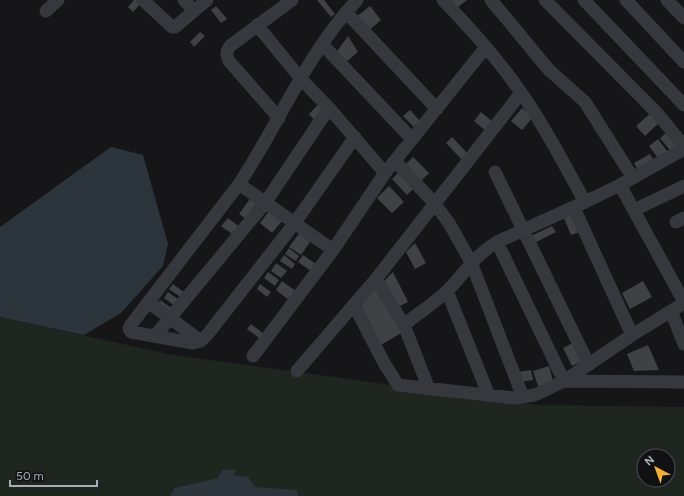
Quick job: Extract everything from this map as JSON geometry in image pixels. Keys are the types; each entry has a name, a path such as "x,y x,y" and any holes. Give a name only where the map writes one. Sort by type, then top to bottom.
{"street":[{"path":"46,11 58,0"},
{"path":"143,0 172,28 207,0"},
{"path":"184,0 194,11"},
{"path":"279,118 226,56 230,46 292,0"},
{"path":"355,138 294,224 207,335 201,340 193,343 131,332 129,329 130,326 239,184 301,79 346,12 357,0"},
{"path":"443,0 486,48 522,93 549,137 580,205 632,334"},
{"path":"491,0 548,70 585,102 633,178"},
{"path":"404,325 447,291 462,276 471,262 484,250 497,242 580,205 620,185 684,148 657,113 546,0"},
{"path":"584,0 684,105"},
{"path":"626,0 684,62"},
{"path":"667,0 684,18"},
{"path":"346,12 437,109"},
{"path":"258,25 301,79 329,108 385,173"},
{"path":"323,45 412,140"},
{"path":"253,356 333,250 385,173 486,48"},
{"path":"297,371 376,279 522,93"},
{"path":"155,336 265,203 329,108"},
{"path":"395,161 435,204 449,223 471,262 523,397"},
{"path":"495,172 589,365"},
{"path":"239,184 333,250"},
{"path":"354,305 395,383 402,386 489,396 535,396 564,381 632,334 684,302 620,185"},
{"path":"634,210 684,186"},
{"path":"497,242 564,381"},
{"path":"376,279 404,325 429,389"},
{"path":"447,291 489,396"},
{"path":"148,302 201,340"},
{"path":"671,311 684,344"},
{"path":"564,381 684,382"}],"shaded area":[{"path":"111,147 143,155 168,244 163,266 121,313 84,335 0,317 0,227"},
{"path":"0,317 168,354 536,405 684,407 684,496 0,496"},
{"path":"222,470 236,470 234,475 248,477 255,487 297,490 298,496 170,496 175,488 218,478"}],"building":[{"path":"134,0 140,0 142,2 133,12 128,7"},
{"path":"317,0 324,0 335,14 331,17"},
{"path":"453,0 467,0 454,10 449,3"},
{"path":"216,6 227,19 221,23 211,10"},
{"path":"370,6 381,20 368,31 356,17"},
{"path":"200,32 205,36 194,47 190,42"},
{"path":"348,36 358,52 347,61 335,54"},
{"path":"319,104 325,111 315,121 309,114"},
{"path":"522,108 533,117 522,130 511,121"},
{"path":"410,110 420,121 414,127 403,116"},
{"path":"653,111 662,120 645,136 636,126"},
{"path":"481,112 494,123 487,132 474,121"},
{"path":"669,131 682,147 673,154 660,138"},
{"path":"452,137 468,154 462,160 446,143"},
{"path":"658,139 670,155 661,162 649,146"},
{"path":"650,154 655,163 639,172 634,163"},
{"path":"413,157 429,173 421,181 405,165"},
{"path":"400,171 416,186 407,195 392,179"},
{"path":"389,186 404,202 392,213 377,198"},
{"path":"252,196 261,202 248,220 239,214"},
{"path":"270,210 283,220 272,233 260,223"},
{"path":"573,212 580,232 571,235 563,216"},
{"path":"228,218 241,228 235,236 221,226"},
{"path":"552,226 556,232 534,243 531,236"},
{"path":"301,231 312,239 301,255 289,247"},
{"path":"415,243 426,263 415,269 406,252"},
{"path":"289,248 299,256 296,261 285,254"},
{"path":"284,255 295,264 292,269 280,261"},
{"path":"303,255 319,266 314,273 298,262"},
{"path":"276,263 287,271 281,278 271,271"},
{"path":"268,272 279,280 275,286 264,278"},
{"path":"393,272 408,302 398,307 384,281"},
{"path":"282,281 297,292 290,301 276,290"},
{"path":"643,281 652,297 630,309 622,293"},
{"path":"173,284 185,293 182,298 169,289"},
{"path":"260,284 271,292 267,297 257,289"},
{"path":"378,285 403,332 379,346 359,308"},
{"path":"168,292 179,300 175,306 164,298"},
{"path":"160,300 174,310 170,315 156,305"},
{"path":"251,324 265,335 262,340 247,329"},
{"path":"573,343 582,361 572,366 563,348"},
{"path":"648,345 659,370 634,371 627,354"},
{"path":"549,366 554,384 539,389 533,371"},
{"path":"531,370 533,380 518,382 517,372"}]}
